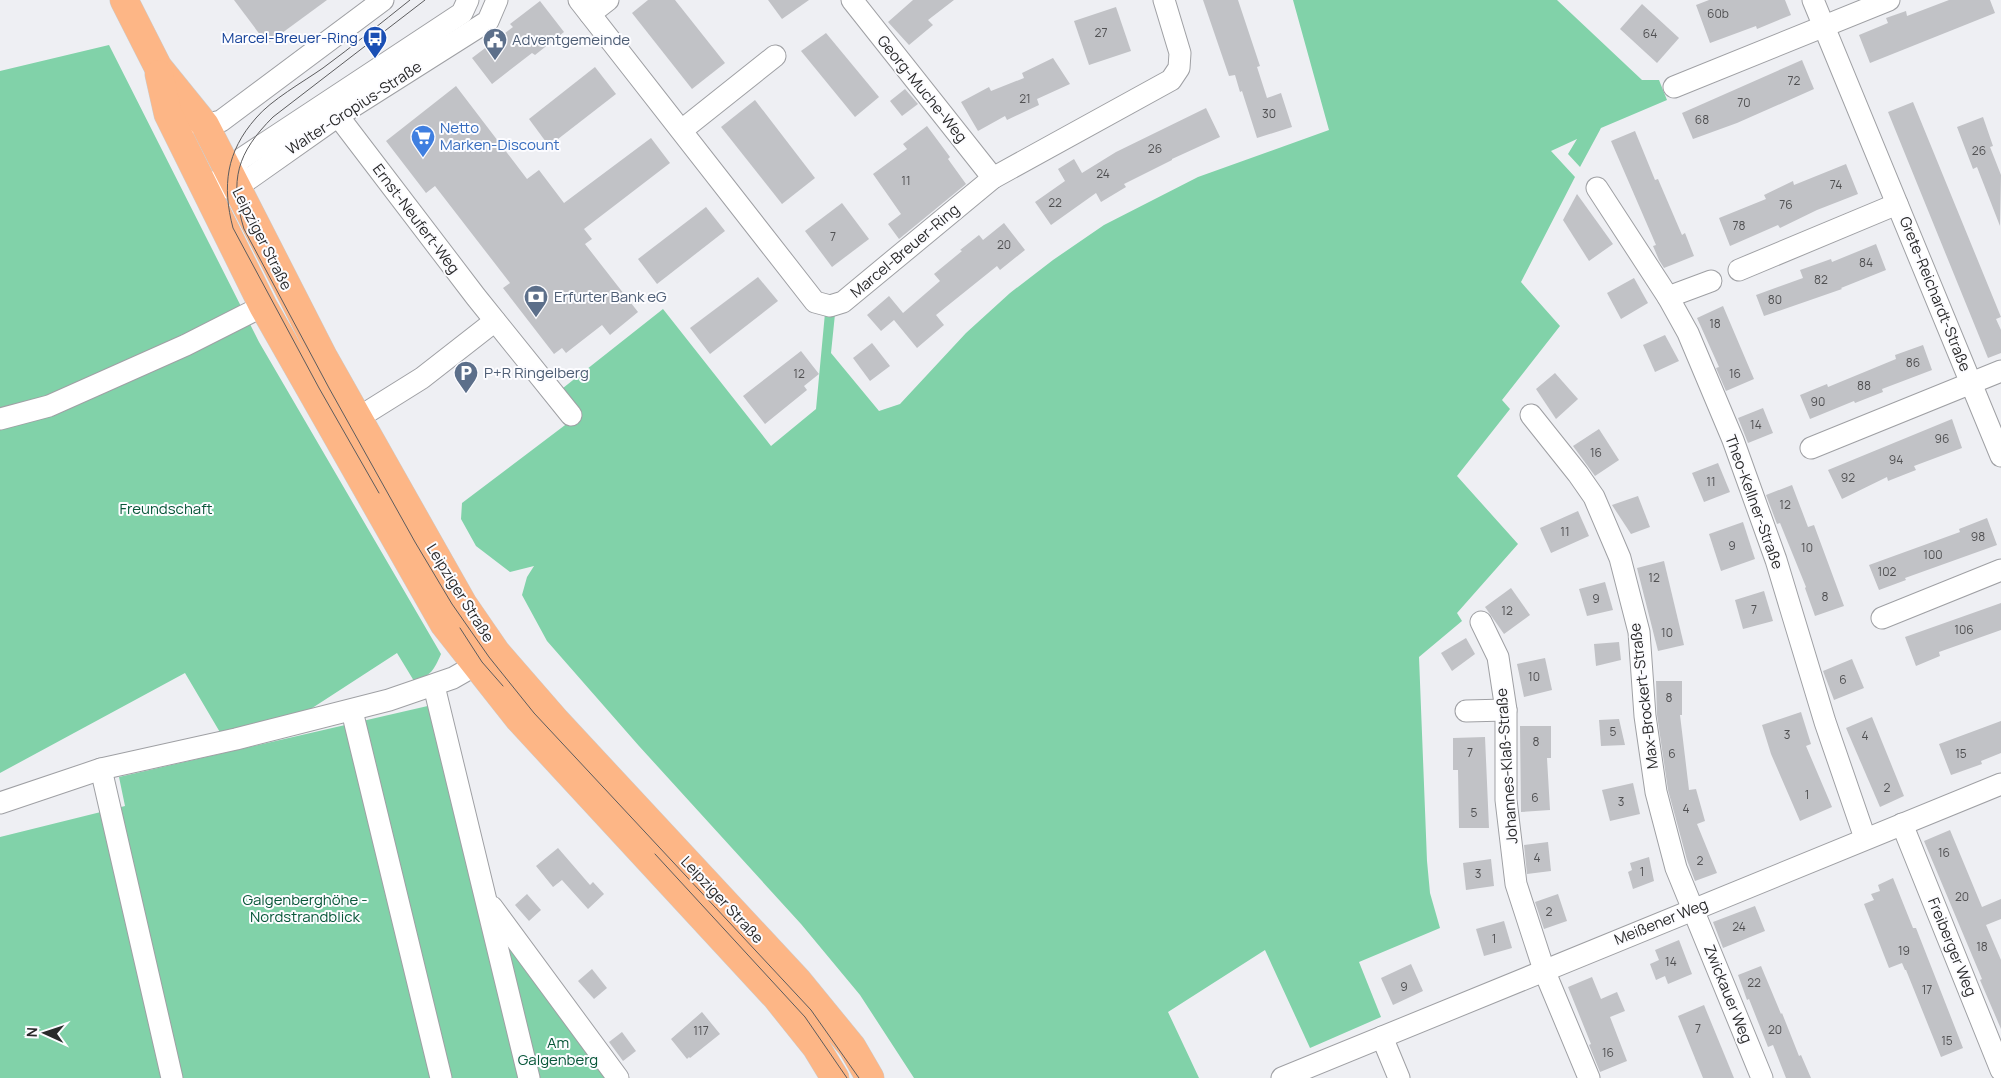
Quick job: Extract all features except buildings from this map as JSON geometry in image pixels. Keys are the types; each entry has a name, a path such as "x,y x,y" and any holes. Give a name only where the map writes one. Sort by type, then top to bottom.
{"main road":[{"name":"Leipziger Straße","path":"124,0 158,67 204,125 214,182 264,306 440,616 556,721 798,981 852,1047 870,1078"},
{"name":"Leipziger Straße","path":"158,67 168,114 214,182 324,358 463,604 486,658 519,719 776,998 816,1047 835,1078"}],"street":[{"path":"364,0 214,110 204,125 214,182 242,159 462,13 468,0"},
{"path":"168,114 204,125 221,121 383,0"},
{"name":"Walter-Gropius-Straße","path":"214,182 338,116 488,21 497,0"},
{"path":"585,7 608,0"},
{"name":"Georg-Muche-Weg","path":"852,0 993,178"},
{"name":"Marcel-Breuer-Ring","path":"585,7 815,302 830,306 843,302 993,178 1171,80 1179,68 1180,53 1164,0"},
{"name":"Grete-Reichardt-Straße","path":"1813,0 2001,456"},
{"path":"1674,87 1889,0"},
{"path":"682,130 775,56"},
{"name":"Ernst-Neufert-Weg","path":"338,116 495,321 571,415"},
{"name":"Theo-Kellner-Straße","path":"1597,188 1668,298 1688,333 1746,474 1776,560 1835,755 1865,838"},
{"name":"Grete-Reichardt-Straße","path":"1739,270 1898,204"},
{"path":"1668,298 1711,280"},
{"path":"0,419 49,406 186,345 264,306"},
{"path":"358,418 422,378 495,321"},
{"path":"1972,384 2001,371"},
{"name":"Grete-Reichardt-Straße","path":"1811,448 1972,384"},
{"name":"Max-Brockert-Straße","path":"1531,415 1594,497 1620,558 1639,632 1645,716 1656,792 1676,868 1694,909"},
{"path":"1882,618 2001,570"},
{"name":"Johannes-Klaß-Straße","path":"1481,622 1498,657 1506,710 1506,800 1516,884 1544,970 1589,1078"},
{"path":"0,803 101,769 220,743 352,710 434,686 486,658"},
{"path":"434,686 529,1078"},
{"path":"352,710 440,1078"},
{"path":"1466,711 1506,710"},
{"path":"101,769 172,1078"},
{"name":"Meißener Weg","path":"1282,1078 2001,784"},
{"name":"Freiberger Weg","path":"1902,824 2001,1070"},
{"path":"487,900 618,1078"},
{"name":"Zwickauer Weg","path":"1694,909 1762,1078"},
{"path":"1382,1037 1398,1078"},
{"name":"Meißener Weg","path":"1265,1078 1270,1071 1303,1057 1322,1061"}],"green space":[{"path":"1293,0 1557,0 1642,80 1659,80 1667,100 1601,128 1580,167 1568,154 1577,139 1551,151 1575,177 1521,282 1560,326 1502,400 1510,409 1457,476 1518,544 1457,613 1462,621 1419,657 1427,861 1430,893 1440,928 1359,962 1381,1017 1310,1048 1265,950 1168,1012 1199,1078 914,1078 860,995 801,924 639,746 547,641 522,595 527,577 534,566 510,572 476,546 461,519 462,503 581,413 563,388 663,309 771,446 816,409 825,313 835,314 831,353 879,411 900,404 966,333 1010,293 1053,260 1104,225 1198,177 1329,130"},
{"name":"Freundschaft","path":"109,45 259,342 441,654 431,672 420,679 414,681 397,653 303,714 221,734 185,673 0,773 0,71"},
{"name":"Galgenberghöhe - Nordstrandblick","path":"432,705 521,1078 0,1078 0,837 125,806 119,777"},
{"name":"Am Galgenberg","path":"502,926 609,1078 538,1078"}],"tram line":[{"path":"379,493 319,388 233,228 228,198 228,184 229,170 238,144 262,111 334,60 410,0"},
{"path":"425,0 273,117 261,130 244,155 239,168 237,196 244,229 329,388 415,542 452,604 489,657 534,713 811,1010 859,1078"},
{"path":"460,628 482,662 503,686"},
{"path":"655,854 805,1017 847,1078"}],"place":[{"name":"Marcel-Breuer-Ring","path":"375,59"},
{"name":"Adventgemeinde","path":"495,61"},
{"name":"Netto Marken-Discount","path":"423,158"},
{"name":"Erfurter Bank eG","path":"536,318"},
{"name":"P+R Ringelberg","path":"466,394"}]}
